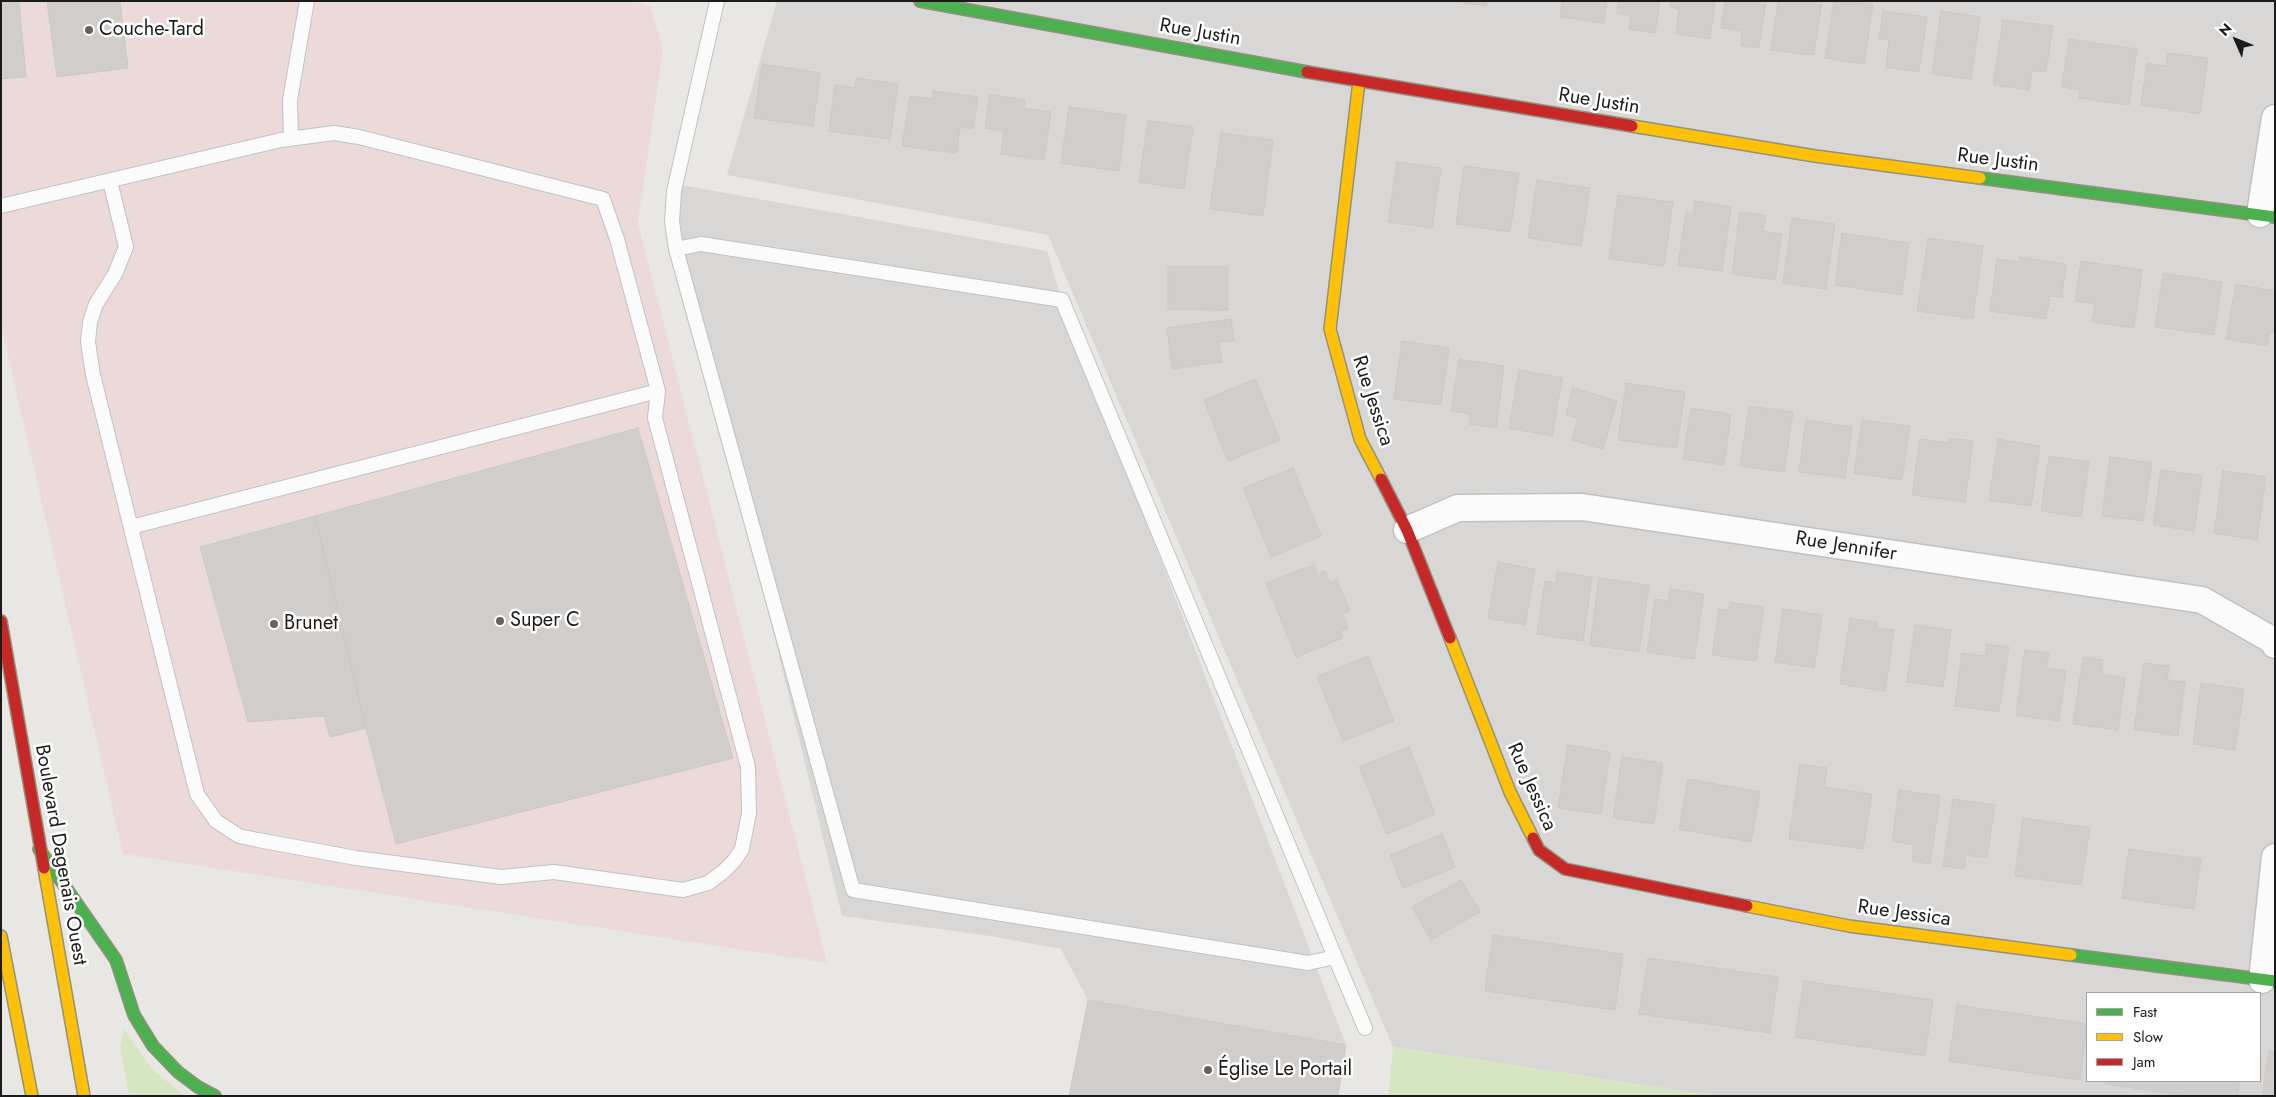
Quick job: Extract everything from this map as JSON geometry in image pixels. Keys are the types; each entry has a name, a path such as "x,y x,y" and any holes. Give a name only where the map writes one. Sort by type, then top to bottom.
{"street":[{"name":"Rue Justin","path":"920,1 1359,81 1815,156 2267,215"},
{"name":"Rue Jessica","path":"1359,81 1330,329 1360,438 1407,530 1510,792 1539,850 1565,868 1849,926 2268,981"},
{"path":"2267,215 2275,118"},
{"name":"Rue Jennifer","path":"1407,530 1458,508 1582,507 2202,600 2272,640 2275,645"},
{"name":"Boulevard Dagenais Ouest","path":"1,621 39,849 84,1096"},
{"path":"39,849 116,960 134,1016 153,1046 178,1072 198,1087 215,1096"},
{"path":"2268,981 2275,857"},
{"path":"1,936 32,1096"}],"lane":[{"path":"291,138 290,100 307,1"},
{"path":"717,1 674,190 672,222 676,249 853,890 1308,963 1335,957"},
{"path":"1,206 291,138 334,133 603,199 618,239 658,391 655,418 748,767 750,785 749,812 742,849 723,872 708,883 696,888 683,890 667,890 554,872 501,877 356,858 239,836 216,820 197,794 93,376 88,342 90,322 96,304 115,274 126,247 110,181"},
{"path":"676,249 701,244 1062,300 1365,1028"},
{"path":"131,527 658,391"}],"shaded area":[{"path":"1,1 632,1 650,6 663,49 638,223 827,963 123,854 1,325"},
{"path":"777,1 2275,1 2275,1096 1715,1096 1393,1047 1048,235 727,175"},
{"path":"681,185 1047,251 1062,301 1346,1045 1088,1000 1061,949 990,936 842,916 676,230"}],"green space":[{"path":"124,1029 153,1070 185,1096 129,1096 120,1047"},
{"path":"1393,1047 1715,1096 1388,1096"}],"building":[{"path":"1,1 19,1 26,77 1,79"},
{"path":"47,1 120,1 128,68 57,77"},
{"path":"1453,1 1487,1 1486,6"},
{"path":"1562,1 1607,1 1604,23 1560,17"},
{"path":"1618,1 1660,1 1655,33 1629,29 1631,16 1617,13"},
{"path":"1671,1 1715,1 1710,39 1676,34 1679,9 1670,7"},
{"path":"1725,1 1766,1 1759,48 1741,46 1742,31 1721,28"},
{"path":"1778,1 1822,1 1814,55 1771,50"},
{"path":"1834,1 1873,4 1864,64 1825,58"},
{"path":"1883,11 1927,17 1919,72 1886,67 1889,40 1879,39"},
{"path":"1941,11 1980,17 1971,79 1932,74"},
{"path":"2003,20 2053,26 2046,72 2032,71 2029,90 1993,85"},
{"path":"2069,39 2137,49 2129,105 2079,98 2080,90 2062,87"},
{"path":"2168,53 2208,58 2200,114 2141,105 2147,63 2166,66"},
{"path":"762,64 820,73 813,126 754,118"},
{"path":"856,78 898,84 890,139 829,131 835,85 855,88"},
{"path":"933,91 978,97 973,129 960,127 957,153 902,146 910,96 932,99"},
{"path":"990,94 1025,100 1024,108 1051,112 1044,160 1001,154 1004,131 985,128"},
{"path":"1069,107 1126,115 1119,171 1061,163"},
{"path":"1148,121 1193,127 1184,189 1139,182"},
{"path":"1221,133 1273,140 1263,216 1210,209"},
{"path":"1397,162 1441,168 1432,228 1388,222"},
{"path":"1464,166 1519,173 1510,232 1456,224"},
{"path":"1537,180 1590,188 1581,246 1528,238"},
{"path":"1618,195 1673,202 1664,266 1609,259"},
{"path":"1695,201 1731,207 1722,271 1678,265 1686,213 1693,214"},
{"path":"1740,212 1766,215 1763,231 1782,234 1775,280 1732,274"},
{"path":"1792,218 1835,224 1826,289 1783,283"},
{"path":"1842,233 1909,243 1902,295 1835,285"},
{"path":"1928,238 1983,246 1973,319 1917,311"},
{"path":"2020,257 2066,264 2062,297 2050,296 2046,319 1990,311 1997,259 2019,262"},
{"path":"2081,261 2142,270 2134,328 2092,322 2095,304 2075,301"},
{"path":"1168,267 1228,267 1228,310 1168,309"},
{"path":"2163,273 2222,282 2214,335 2155,327"},
{"path":"2236,284 2275,291 2275,333 2270,332 2267,346 2226,339"},
{"path":"1231,319 1234,341 1219,342 1222,362 1172,369 1167,328"},
{"path":"1402,341 1449,348 1441,405 1394,399"},
{"path":"1459,359 1504,366 1496,428 1469,424 1471,414 1451,411"},
{"path":"1519,370 1562,378 1552,436 1509,428"},
{"path":"1255,379 1280,440 1228,461 1204,400"},
{"path":"1626,383 1685,392 1677,448 1618,440"},
{"path":"1573,388 1617,401 1603,449 1572,440 1578,418 1566,415"},
{"path":"1749,406 1793,412 1784,472 1740,466"},
{"path":"1691,408 1731,414 1724,465 1683,459"},
{"path":"1806,420 1852,427 1845,478 1799,472"},
{"path":"1862,420 1910,426 1902,480 1854,473"},
{"path":"638,428 733,758 396,844 315,516"},
{"path":"1949,438 1973,441 1965,502 1912,495 1920,439 1949,443"},
{"path":"1998,439 2040,446 2031,506 1989,500"},
{"path":"2049,456 2089,462 2081,517 2041,511"},
{"path":"2110,457 2152,463 2143,521 2102,516"},
{"path":"1293,468 1321,536 1271,557 1243,488"},
{"path":"2161,470 2202,476 2194,531 2153,525"},
{"path":"2223,471 2266,477 2257,540 2214,533"},
{"path":"315,516 366,728 330,737 324,716 248,722 200,547"},
{"path":"1498,562 1535,569 1525,625 1488,618"},
{"path":"1314,565 1317,574 1325,571 1330,583 1337,580 1350,611 1342,614 1348,628 1340,631 1343,638 1296,657 1266,583"},
{"path":"1557,572 1592,577 1583,641 1537,634 1545,581 1556,583"},
{"path":"1599,578 1649,585 1639,652 1590,645"},
{"path":"1670,589 1704,594 1694,659 1647,652 1655,599 1668,601"},
{"path":"1730,602 1764,607 1756,661 1712,655 1719,609 1728,610"},
{"path":"1783,609 1822,615 1814,668 1775,662"},
{"path":"1850,618 1877,622 1877,628 1894,630 1885,691 1840,684"},
{"path":"1915,625 1951,630 1943,687 1907,682"},
{"path":"1987,644 2009,647 1999,712 1955,706 1962,653 1985,656"},
{"path":"2025,650 2049,653 2046,668 2066,671 2059,721 2016,715"},
{"path":"1368,656 1394,721 1343,741 1317,677"},
{"path":"2083,657 2103,660 2101,674 2125,678 2118,730 2073,724"},
{"path":"2144,663 2169,666 2167,680 2185,682 2178,736 2134,729"},
{"path":"2201,683 2244,689 2235,750 2193,744"},
{"path":"1568,745 1610,752 1601,814 1558,808"},
{"path":"1409,747 1435,814 1387,834 1359,767"},
{"path":"1622,757 1663,763 1654,824 1613,818"},
{"path":"1800,764 1827,768 1824,787 1872,794 1863,849 1789,839"},
{"path":"1688,779 1760,792 1751,842 1679,829"},
{"path":"1899,790 1940,796 1930,864 1912,861 1914,845 1892,841"},
{"path":"1953,799 1995,805 1987,858 1966,855 1964,869 1943,866"},
{"path":"2023,818 2090,828 2081,885 2015,876"},
{"path":"1442,834 1455,867 1403,888 1390,855"},
{"path":"2129,849 2201,859 2194,909 2122,898"},
{"path":"1461,880 1480,912 1431,940 1412,907"},
{"path":"1493,935 1623,954 1615,1010 1485,991"},
{"path":"1648,958 1778,977 1770,1033 1639,1014"},
{"path":"1804,981 1933,1000 1925,1056 1795,1037"},
{"name":"Église Le Portail","path":"1088,1000 1346,1045 1338,1096 1069,1096"},
{"path":"1957,1005 2086,1024 2080,1080 1949,1061"},
{"path":"2269,1051 2275,1052 2275,1096 2262,1096"},
{"path":"2106,1082 2240,1082 2238,1096 2186,1096 2105,1084"}],"traffic: fast":[{"path":"920,1 1307,72"},
{"path":"1980,178 2275,217"},
{"path":"39,849 116,960 134,1015 153,1046 178,1072 198,1087 215,1096"},
{"path":"2071,955 2275,981"}],"traffic: slow":[{"path":"1359,81 1330,329 1360,439 1381,479"},
{"path":"1632,126 1815,156 1980,178"},
{"path":"1450,638 1510,792 1533,838"},
{"path":"44,868 84,1096"},
{"path":"1747,906 1849,926 2071,955"},
{"path":"1,936 32,1096"}],"traffic: jam":[{"path":"1307,72 1632,126"},
{"path":"1381,479 1407,530 1450,638"},
{"path":"1,621 44,868"},
{"path":"1533,838 1539,850 1565,869 1747,906"}],"place":[{"name":"Couche-Tard","path":"89,30"},
{"name":"Super C","path":"500,621"},
{"name":"Brunet","path":"274,624"},
{"name":"Église Le Portail","path":"1208,1070"}]}
